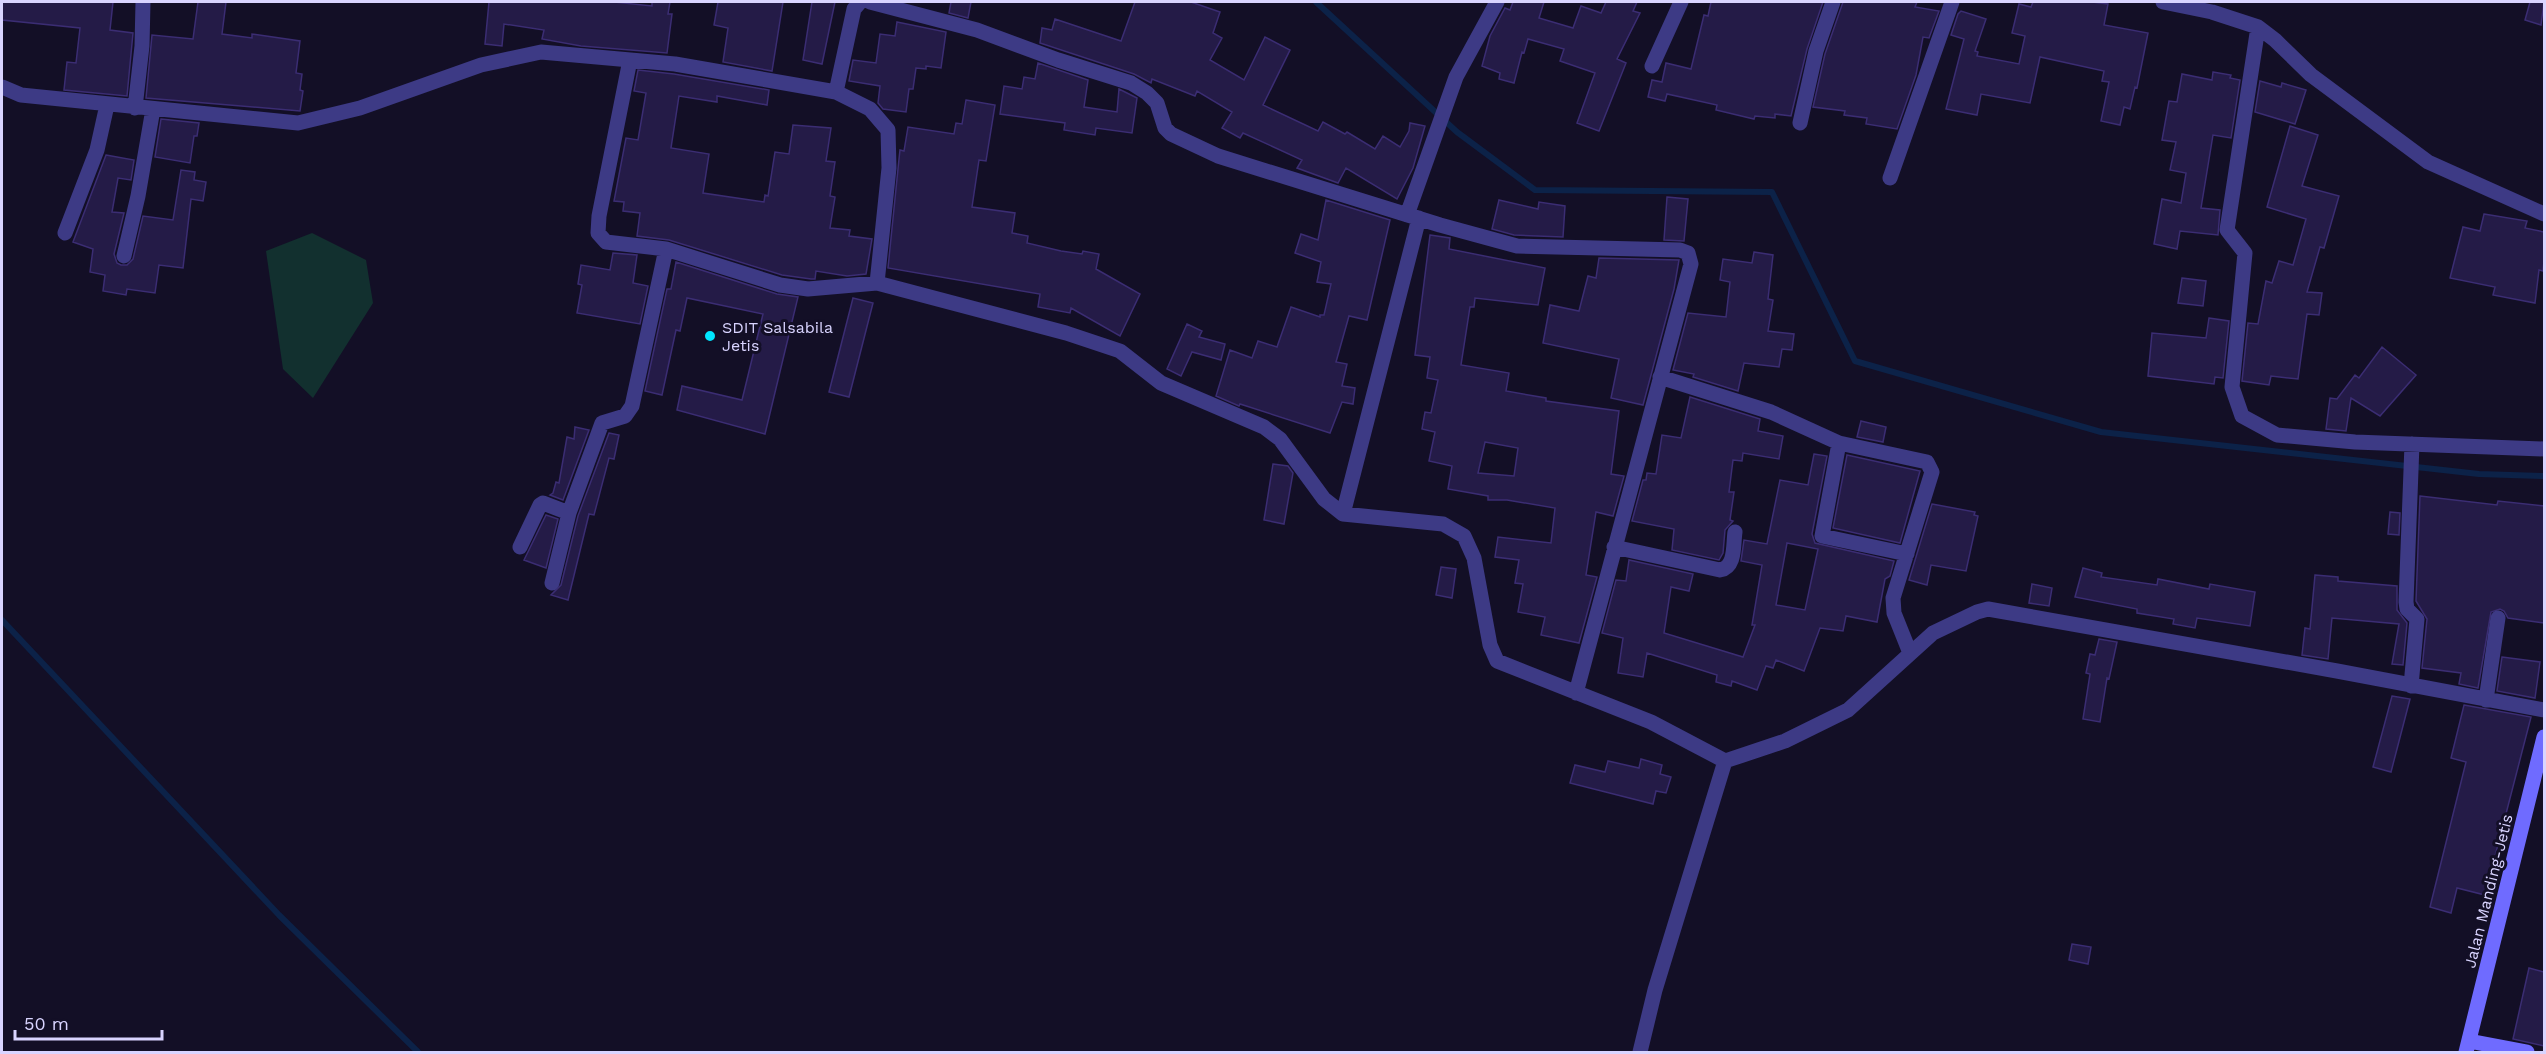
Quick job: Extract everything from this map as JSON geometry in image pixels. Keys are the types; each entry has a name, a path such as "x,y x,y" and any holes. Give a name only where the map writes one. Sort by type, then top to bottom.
{"main road":[{"name":"Jalan Manding-Jetis","path":"2468,1047 2544,737"},
{"path":"2468,1047 2527,1053"}],"street":[{"path":"135,108 142,46 143,2"},
{"path":"836,92 854,9 860,2"},
{"path":"870,2 977,30 1131,84 1147,93 1157,103 1165,128 1171,134 1218,156 1517,246 1680,250 1688,254 1691,264 1576,693"},
{"path":"1343,514 1413,216 1437,131 1456,77 1497,2"},
{"path":"1652,66 1681,2"},
{"path":"1800,123 1816,51 1833,2"},
{"path":"1890,178 1952,2"},
{"path":"2163,2 2211,12 2258,27 2275,39 2311,75 2428,162 2544,214"},
{"path":"2258,27 2227,230 2245,253 2232,387 2242,416 2277,435 2412,448 2544,449"},
{"path":"2,87 21,96 298,123 360,108 481,66 542,52 675,64 836,92 870,109 888,130 889,168 877,283"},
{"path":"630,60 599,216 598,233 606,242 666,249 780,285 808,289 877,283 1066,333 1120,351 1161,382 1264,427 1280,439 1324,499 1343,514 1443,524 1464,536 1474,558 1490,645 1497,661 1651,722 1725,761 1785,741 1848,710 1908,649 1934,633 1977,612 1996,609 2544,710"},
{"path":"65,233 97,150 107,105"},
{"path":"124,256 138,195 153,110"},
{"path":"552,583 569,513 602,423 625,416 632,406 666,249"},
{"path":"1660,377 1771,412 1839,442 1927,462 1931,466 1930,479 1893,598 1894,613 1908,649"},
{"path":"1839,442 1822,536 1906,554"},
{"path":"2410,686 2418,619 2407,609 2406,602 2412,448"},
{"path":"520,547 540,504 543,503 569,513"},
{"path":"1614,547 1720,570 1726,569 1731,564 1735,532"},
{"path":"2486,700 2498,618"},
{"path":"1640,1053 1655,990 1725,761"}],"green space":[{"path":"312,233 366,260 373,303 313,398 283,369 266,251"}],"building":[{"path":"2,2 113,2 110,30 133,33 127,96 64,90 67,62 76,63 80,28 2,20"},
{"path":"198,2 226,2 222,34 252,38 252,34 300,41 296,73 302,74 300,90 303,91 300,111 146,98 152,35 193,39"},
{"path":"489,2 614,2 652,6 652,2 670,2 668,14 672,14 667,53 581,46 542,39 544,30 504,24 502,46 485,44"},
{"path":"718,2 783,2 772,71 723,62 728,28 714,25"},
{"path":"812,2 835,2 822,64 803,60"},
{"path":"951,2 971,2 968,18 949,13"},
{"path":"1135,2 1191,2 1220,12 1213,33 1222,38 1210,60 1244,80 1265,37 1290,50 1263,105 1318,131 1323,122 1345,134 1347,132 1375,149 1383,136 1400,147 1409,131 1410,123 1425,126 1413,168 1397,199 1346,168 1338,183 1297,168 1302,160 1243,133 1240,138 1222,128 1232,112 1197,91 1195,96 1152,79 1151,83 1134,74 1040,43 1042,28 1052,30 1055,19 1121,41"},
{"path":"1513,2 1544,2 1539,18 1573,28 1581,6 1601,13 1606,2 1637,2 1633,11 1640,13 1617,59 1626,63 1599,131 1577,123 1595,73 1560,61 1564,49 1528,39 1514,83 1499,79 1500,73 1482,66 1490,36 1505,8 1510,10"},
{"path":"1711,2 1823,2 1807,49 1791,116 1775,114 1775,118 1755,116 1754,119 1716,110 1717,105 1667,94 1665,101 1648,97 1652,80 1662,82 1666,63 1691,69 1704,15 1708,16"},
{"path":"1843,2 1917,2 1915,7 1939,11 1929,38 1923,37 1916,75 1897,129 1866,124 1867,118 1844,115 1845,111 1813,107 1825,54"},
{"path":"2033,2 2108,4 2104,25 2148,33 2137,88 2135,87 2130,109 2124,107 2120,125 2101,121 2109,82 2102,81 2104,71 2040,57 2030,103 1981,94 1977,115 1946,109 1964,39 1951,35 1958,14 1961,11 1986,19 1975,51 1978,52 1977,56 2019,64 2025,36 2012,33 2019,4 2031,7"},
{"path":"2530,2 2544,2 2541,25 2525,20"},
{"path":"897,22 946,32 941,68 926,66 926,69 916,68 913,89 909,89 906,112 883,109 878,103 880,86 849,81 853,60 876,63 880,34 895,36"},
{"path":"1038,63 1088,80 1084,107 1117,112 1119,89 1137,98 1132,133 1096,128 1095,135 1064,130 1065,123 1000,114 1004,86 1022,89 1024,77 1035,79"},
{"path":"638,70 769,90 767,105 717,96 717,102 679,96 671,148 709,154 703,193 764,202 765,195 768,196 775,152 789,154 793,125 831,128 826,161 835,162 830,196 835,197 830,228 850,230 849,236 872,239 866,274 847,276 816,271 815,279 782,275 669,240 637,236 640,213 623,211 624,202 614,201 626,138 638,140 646,93 634,91"},
{"path":"2213,72 2231,75 2230,78 2240,80 2231,138 2213,135 2201,208 2220,210 2218,235 2180,231 2177,249 2154,244 2162,199 2181,203 2186,173 2170,170 2176,142 2162,140 2169,101 2177,102 2182,74 2212,80"},
{"path":"2260,81 2281,87 2282,83 2306,90 2295,124 2255,112"},
{"path":"966,100 995,105 986,161 979,160 972,207 1015,213 1012,233 1028,236 1027,243 1061,251 1099,254 1096,269 1140,294 1120,336 1071,308 1070,313 1038,307 1040,294 888,268 900,150 904,151 908,127 954,134 956,123 962,124"},
{"path":"161,119 199,123 197,136 194,136 190,163 155,157"},
{"path":"2290,126 2318,135 2302,186 2339,196 2324,248 2320,247 2307,292 2322,293 2319,315 2307,314 2298,379 2271,376 2269,385 2242,381 2248,323 2258,324 2266,281 2272,283 2279,261 2293,265 2306,219 2267,207"},
{"path":"106,155 134,160 131,180 118,178 112,212 124,213 114,254 117,263 121,265 127,265 133,259 143,216 173,220 181,170 195,172 194,180 206,182 203,201 191,199 183,268 159,265 155,293 127,289 126,295 103,291 105,275 90,272 93,249 73,242"},
{"path":"1667,197 1688,199 1684,241 1664,240"},
{"path":"1326,200 1390,220 1367,320 1349,316 1336,362 1347,364 1342,386 1355,388 1353,404 1342,402 1330,433 1240,404 1239,406 1216,396 1230,350 1252,358 1258,341 1277,347 1291,307 1320,317 1324,315 1331,284 1317,282 1321,262 1295,253 1301,234 1318,240"},
{"path":"1499,200 1538,209 1539,202 1565,206 1563,237 1514,235 1492,229"},
{"path":"2484,214 2527,221 2525,228 2544,232 2543,271 2539,270 2535,303 2493,295 2495,287 2450,278 2463,227 2480,231"},
{"path":"1430,235 1450,238 1449,249 1545,268 1538,305 1475,298 1474,307 1470,307 1461,365 1509,373 1506,391 1546,398 1546,401 1619,411 1611,474 1624,476 1613,516 1596,512 1586,575 1597,577 1579,643 1541,635 1545,617 1518,612 1523,584 1515,583 1519,560 1495,557 1498,537 1551,543 1555,508 1507,500 1488,500 1488,496 1448,489 1452,466 1429,461 1435,432 1422,429 1425,412 1431,413 1438,380 1427,378 1430,357 1415,355","holes":["1485,442 1518,448 1514,476 1478,473"]},
{"path":"1754,252 1773,255 1768,299 1773,300 1768,331 1794,334 1792,350 1782,349 1779,367 1744,363 1738,391 1693,377 1694,374 1673,370 1688,313 1726,317 1730,282 1720,280 1723,259 1752,263"},
{"path":"613,253 637,255 633,283 648,286 640,324 577,313 582,285 578,284 581,265 610,270"},
{"path":"1599,258 1679,260 1674,289 1643,405 1611,398 1619,359 1543,343 1550,305 1579,311 1588,276 1596,278"},
{"path":"676,262 777,294 798,297 765,434 677,410 682,386 742,400 763,314 687,298 680,331 676,330 662,395 645,391 667,289 671,289"},
{"path":"2182,278 2206,281 2203,306 2178,303"},
{"path":"853,298 873,303 849,397 829,392"},
{"path":"2209,318 2229,321 2223,378 2215,377 2214,384 2148,376 2152,333 2206,338"},
{"path":"1187,324 1202,331 1199,337 1225,344 1221,360 1192,352 1181,376 1167,369"},
{"path":"2382,347 2416,375 2380,416 2351,398 2346,431 2326,429 2330,398 2337,399 2355,375 2359,378"},
{"path":"1690,397 1760,419 1758,431 1783,436 1779,459 1743,453 1742,461 1733,460 1729,492 1734,492 1730,520 1733,521 1725,530 1723,553 1719,560 1672,550 1674,529 1632,521 1643,480 1646,480 1647,473 1656,474 1662,435 1681,438"},
{"path":"1861,421 1886,427 1883,442 1857,437"},
{"path":"575,427 589,430 563,500 550,495 553,493 556,482 559,483 567,437 574,439"},
{"path":"609,433 619,435 614,459 609,458 594,515 589,514 568,600 551,595 561,585 578,516"},
{"path":"1814,454 1827,456 1812,534 1815,543 1894,561 1890,576 1885,579 1877,622 1846,616 1843,631 1820,628 1804,671 1776,660 1773,668 1766,666 1757,690 1732,681 1731,686 1716,682 1717,675 1647,653 1643,677 1618,673 1623,638 1602,633 1616,580 1626,581 1629,560 1693,574 1689,591 1671,587 1664,633 1743,657 1755,625 1752,625 1762,565 1741,561 1744,540 1767,544 1780,480 1808,485","holes":["1787,543 1818,549 1805,610 1776,605"]},
{"path":"1847,455 1920,471 1900,543 1833,528"},
{"path":"1273,464 1288,466 1293,473 1284,524 1264,520"},
{"path":"2420,496 2497,505 2498,501 2544,506 2544,623 2508,618 2500,609 2491,612 2478,688 2459,684 2461,673 2422,668 2427,619 2416,601"},
{"path":"1932,504 1975,512 1974,515 1978,516 1966,571 1931,565 1927,585 1909,580"},
{"path":"2390,512 2400,513 2399,535 2388,534"},
{"path":"546,515 558,519 546,568 524,560"},
{"path":"1441,567 1456,569 1452,598 1436,595"},
{"path":"2083,568 2102,573 2101,577 2157,585 2158,579 2209,589 2210,584 2255,592 2250,626 2197,618 2195,628 2173,624 2174,619 2137,613 2137,609 2075,597"},
{"path":"2315,575 2338,577 2338,581 2397,586 2397,610 2407,623 2403,665 2392,664 2399,624 2332,618 2328,659 2302,655 2305,628 2310,629"},
{"path":"2032,584 2052,588 2049,606 2029,603"},
{"path":"2099,639 2117,642 2109,679 2107,678 2100,722 2083,719 2090,674 2086,673 2090,654 2095,655"},
{"path":"2502,657 2540,662 2535,698 2497,691"},
{"path":"2392,696 2410,699 2391,772 2373,767"},
{"path":"2464,705 2531,717 2485,895 2457,888 2451,913 2430,907 2466,762 2451,758"},
{"path":"1641,759 1662,765 1660,774 1671,777 1666,793 1656,791 1653,804 1570,783 1575,765 1605,772 1608,761 1639,768"},
{"path":"2072,944 2091,947 2088,964 2069,960"},
{"path":"2529,968 2544,972 2544,1046 2513,1039"}],"waterway":[{"path":"1316,2 1457,132 1535,190 1772,192 1855,361 2101,432 2479,474 2544,476"},
{"path":"2,620 279,915 418,1052"}],"place":[{"name":"SDIT Salsabila Jetis","path":"710,336"}]}
